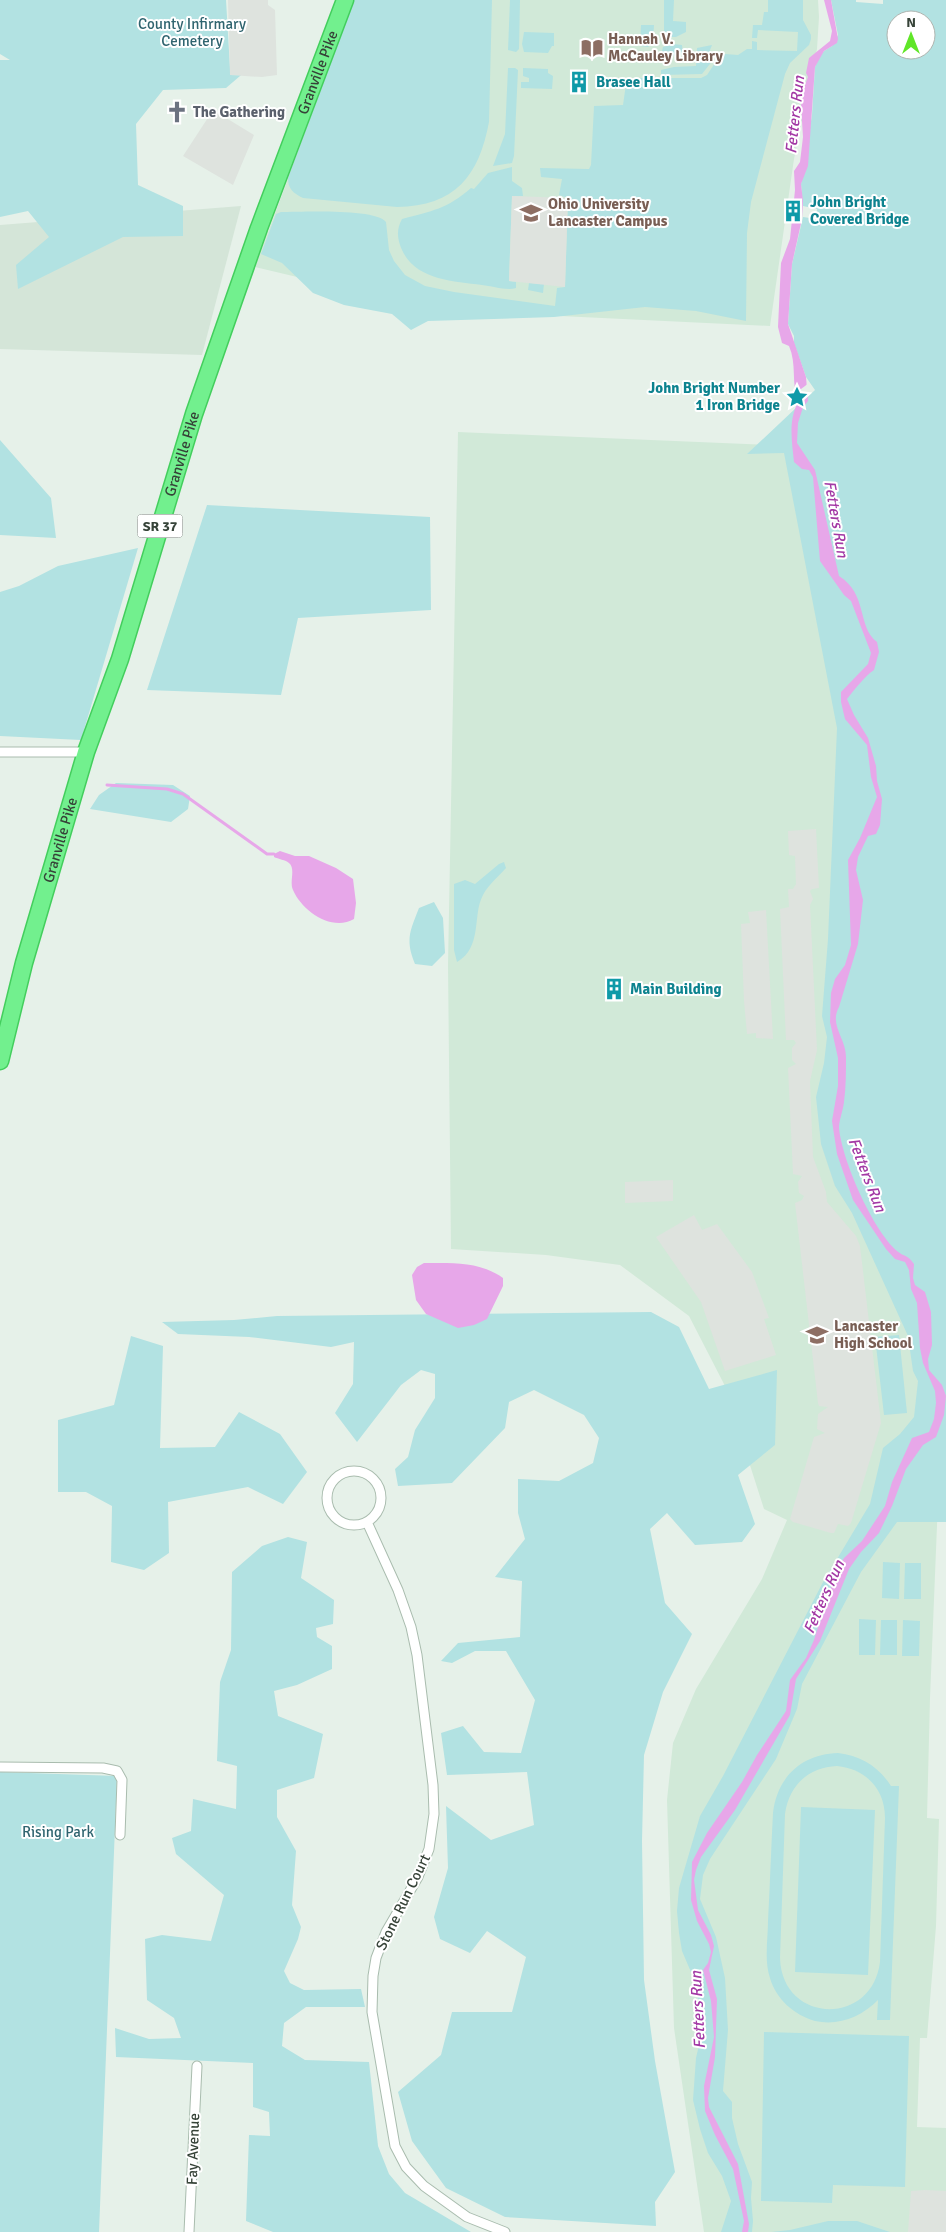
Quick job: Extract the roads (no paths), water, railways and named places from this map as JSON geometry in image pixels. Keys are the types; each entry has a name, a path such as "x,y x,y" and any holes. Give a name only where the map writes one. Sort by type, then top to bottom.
{"highway":[{"name":"Granville Pike","path":"0,1061 24,963 86,752 120,659 213,356 345,0"}],"street":[{"path":"0,752 86,752"},
{"path":"350,1471 362,1472 372,1477 379,1486 382,1496 381,1506 376,1516 367,1522 357,1526 346,1524 337,1519 330,1511 327,1501 328,1490 333,1481 342,1474 350,1471"},
{"name":"Stone Run Court","path":"367,1522 398,1590 411,1627 417,1654 433,1785 434,1814 429,1849 418,1877 386,1932 376,1958 373,1976 372,2012 395,2146 406,2167 424,2186 467,2216 504,2232"},
{"path":"0,1767 103,1768 117,1771 122,1780 123,1793 120,1835"},
{"name":"Fay Avenue","path":"189,2232 197,2066"}],"waterway":[{"path":"107,785 167,789 183,794 267,854 274,854"}],"place":[{"name":"Hannah V. McCauley Library","path":"592,48"},
{"name":"Brasee Hall","path":"579,82"},
{"name":"The Gathering","path":"177,112"},
{"name":"John Bright Covered Bridge","path":"793,211"},
{"name":"Ohio University Lancaster Campus","path":"531,213"},
{"name":"John Bright Number 1 Iron Bridge","path":"797,397"},
{"name":"Main Building","path":"614,989"},
{"name":"Lancaster High School","path":"817,1335"}],"park label":[{"name":"County Infirmary Cemetery","path":"192,32"},
{"name":"Rising Park","path":"58,1832"}],"water label":[{"name":"Fetters Run","path":"795,115"},
{"name":"Fetters Run","path":"836,519"},
{"name":"Fetters Run","path":"867,1175"},
{"name":"Fetters Run","path":"824,1597"},
{"name":"Fetters Run","path":"698,2010"}]}
